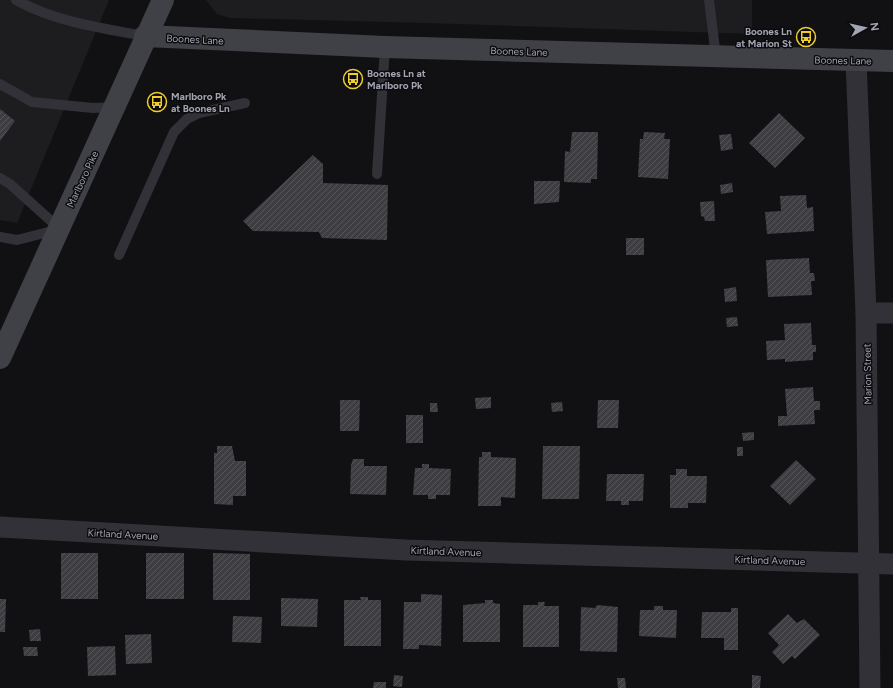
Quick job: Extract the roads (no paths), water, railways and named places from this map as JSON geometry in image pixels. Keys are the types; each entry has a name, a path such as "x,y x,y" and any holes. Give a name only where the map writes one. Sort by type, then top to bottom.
{"street":[{"name":"Marlboro Pike","path":"0,358 116,107 145,36 163,0"},
{"name":"Boones Lane","path":"145,36 385,47 893,61"},
{"name":"Marion Street","path":"856,60 866,313 870,688"},
{"path":"866,313 893,313"},
{"name":"Kirtland Avenue","path":"0,527 406,550 893,564"}],"lane":[{"path":"16,0 36,11 72,22 145,36"},
{"path":"709,0 716,57"},
{"path":"377,174 385,47"},
{"path":"0,84 32,102 93,108 116,107"},
{"path":"120,255 174,132 187,119 199,113 244,103"},
{"path":"0,178 10,184 60,229"},
{"path":"0,237 17,240 60,229"}],"place":[{"name":"Boones Ln at Marion St","path":"806,37"},
{"name":"Boones Ln at Marlboro Pk","path":"353,79"},
{"name":"Marlboro Pk at Boones Ln","path":"157,102"}]}
